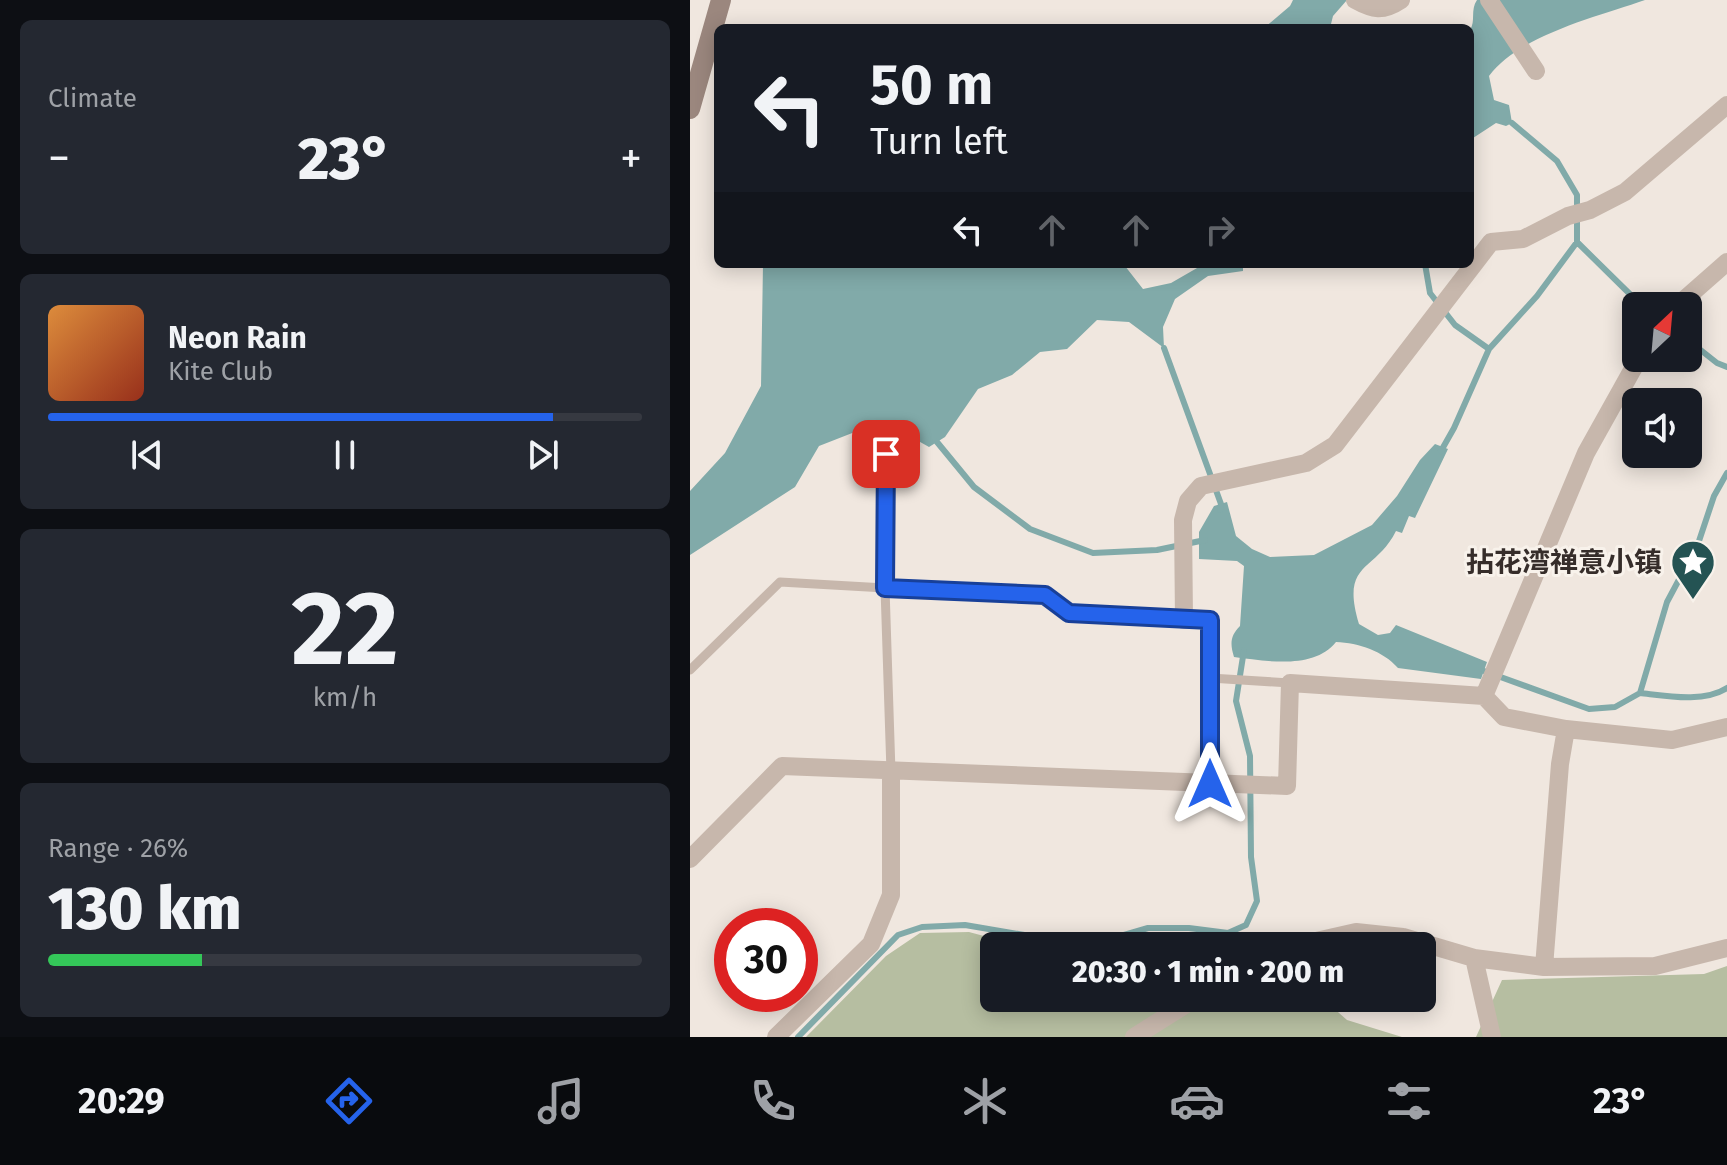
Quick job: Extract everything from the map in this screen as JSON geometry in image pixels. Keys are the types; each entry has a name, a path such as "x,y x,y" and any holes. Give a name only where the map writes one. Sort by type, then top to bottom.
{"street":[{"path":"714,24 721,0"},
{"path":"1355,0 1373,9 1387,9 1401,0"},
{"path":"1489,0 1536,71"},
{"path":"690,109 714,25"},
{"path":"1474,263 1491,242 1523,239 1625,192 1727,105"},
{"path":"1693,292 1727,262"},
{"path":"1210,784 1218,678 1210,620 1184,620 1183,531 1188,501 1201,486 1306,463 1335,445 1470,268"},
{"path":"1486,692 1586,453 1631,372"},
{"path":"690,859 782,766 1287,786 1290,683 1486,692"},
{"path":"1486,692 1504,717 1566,729 1672,740 1727,727"},
{"path":"1544,967 1560,764 1566,729"},
{"path":"776,1037 871,944 891,895 891,772"},
{"path":"1436,947 1474,958 1544,967 1655,966 1727,948"},
{"path":"1474,958 1492,1037"},
{"path":"1134,1037 1174,1012"}],"lane":[{"path":"886,454 885,588 891,772"},
{"path":"690,670 780,582 1045,595 1069,613 1184,620"},
{"path":"1218,678 1290,683"}],"green space":[{"path":"969,932 980,935 980,1012 1338,1012 1347,1020 1402,1037 806,1037 886,956 920,933"},
{"path":"1727,966 1727,1037 1476,1037 1502,980 1704,974"}],"water":[{"path":"1293,0 1347,0 1333,16 1331,24 1269,24"},
{"path":"1477,0 1645,0 1539,38 1503,62 1489,76 1494,100 1509,105 1512,123 1506,126 1496,123 1474,137 1474,8"},
{"path":"763,268 1127,268 1143,289 1171,283 1197,268 1243,268 1243,271 1208,276 1175,299 1163,327 1164,348 1129,322 1097,320 1067,349 1040,352 1012,375 978,389 945,437 929,447 883,421 819,446 795,487 690,555 690,491 725,453 761,386"},
{"path":"1435,444 1448,449 1415,518 1409,516 1402,533 1396,531 1388,544 1362,570 1354,589 1354,604 1359,624 1378,635 1390,633 1396,625 1487,662 1481,679 1398,668 1362,646 1336,642 1315,657 1289,662 1234,657 1232,640 1240,626 1244,566 1237,561 1199,559 1199,532 1214,506 1227,502 1236,536 1252,549 1270,557 1314,555 1372,525"}],"waterway":[{"path":"1441,451 1489,349 1537,296 1577,242 1577,195 1557,161 1512,123"},
{"path":"1577,242 1628,292"},
{"path":"1426,268 1430,293 1455,325 1489,349"},
{"path":"1164,348 1221,504 1220,510"},
{"path":"1702,351 1727,367"},
{"path":"937,442 974,487 1030,529 1093,553 1157,550 1205,540"},
{"path":"1484,671 1589,709 1615,707 1640,693 1667,602 1698,544 1714,496 1727,473"},
{"path":"798,1037 898,935 922,927 965,925 1066,942 1107,940 1148,928 1189,928 1228,933 1246,925 1257,901 1251,857 1250,756 1236,701 1244,650"},
{"path":"1640,693 1696,697 1727,688"}],"place":[{"name":"拈花湾禅意小镇","path":"1693,601"}],"route":[{"path":"886,454 885,588 1045,595 1069,613 1210,620 1210,784"}]}
